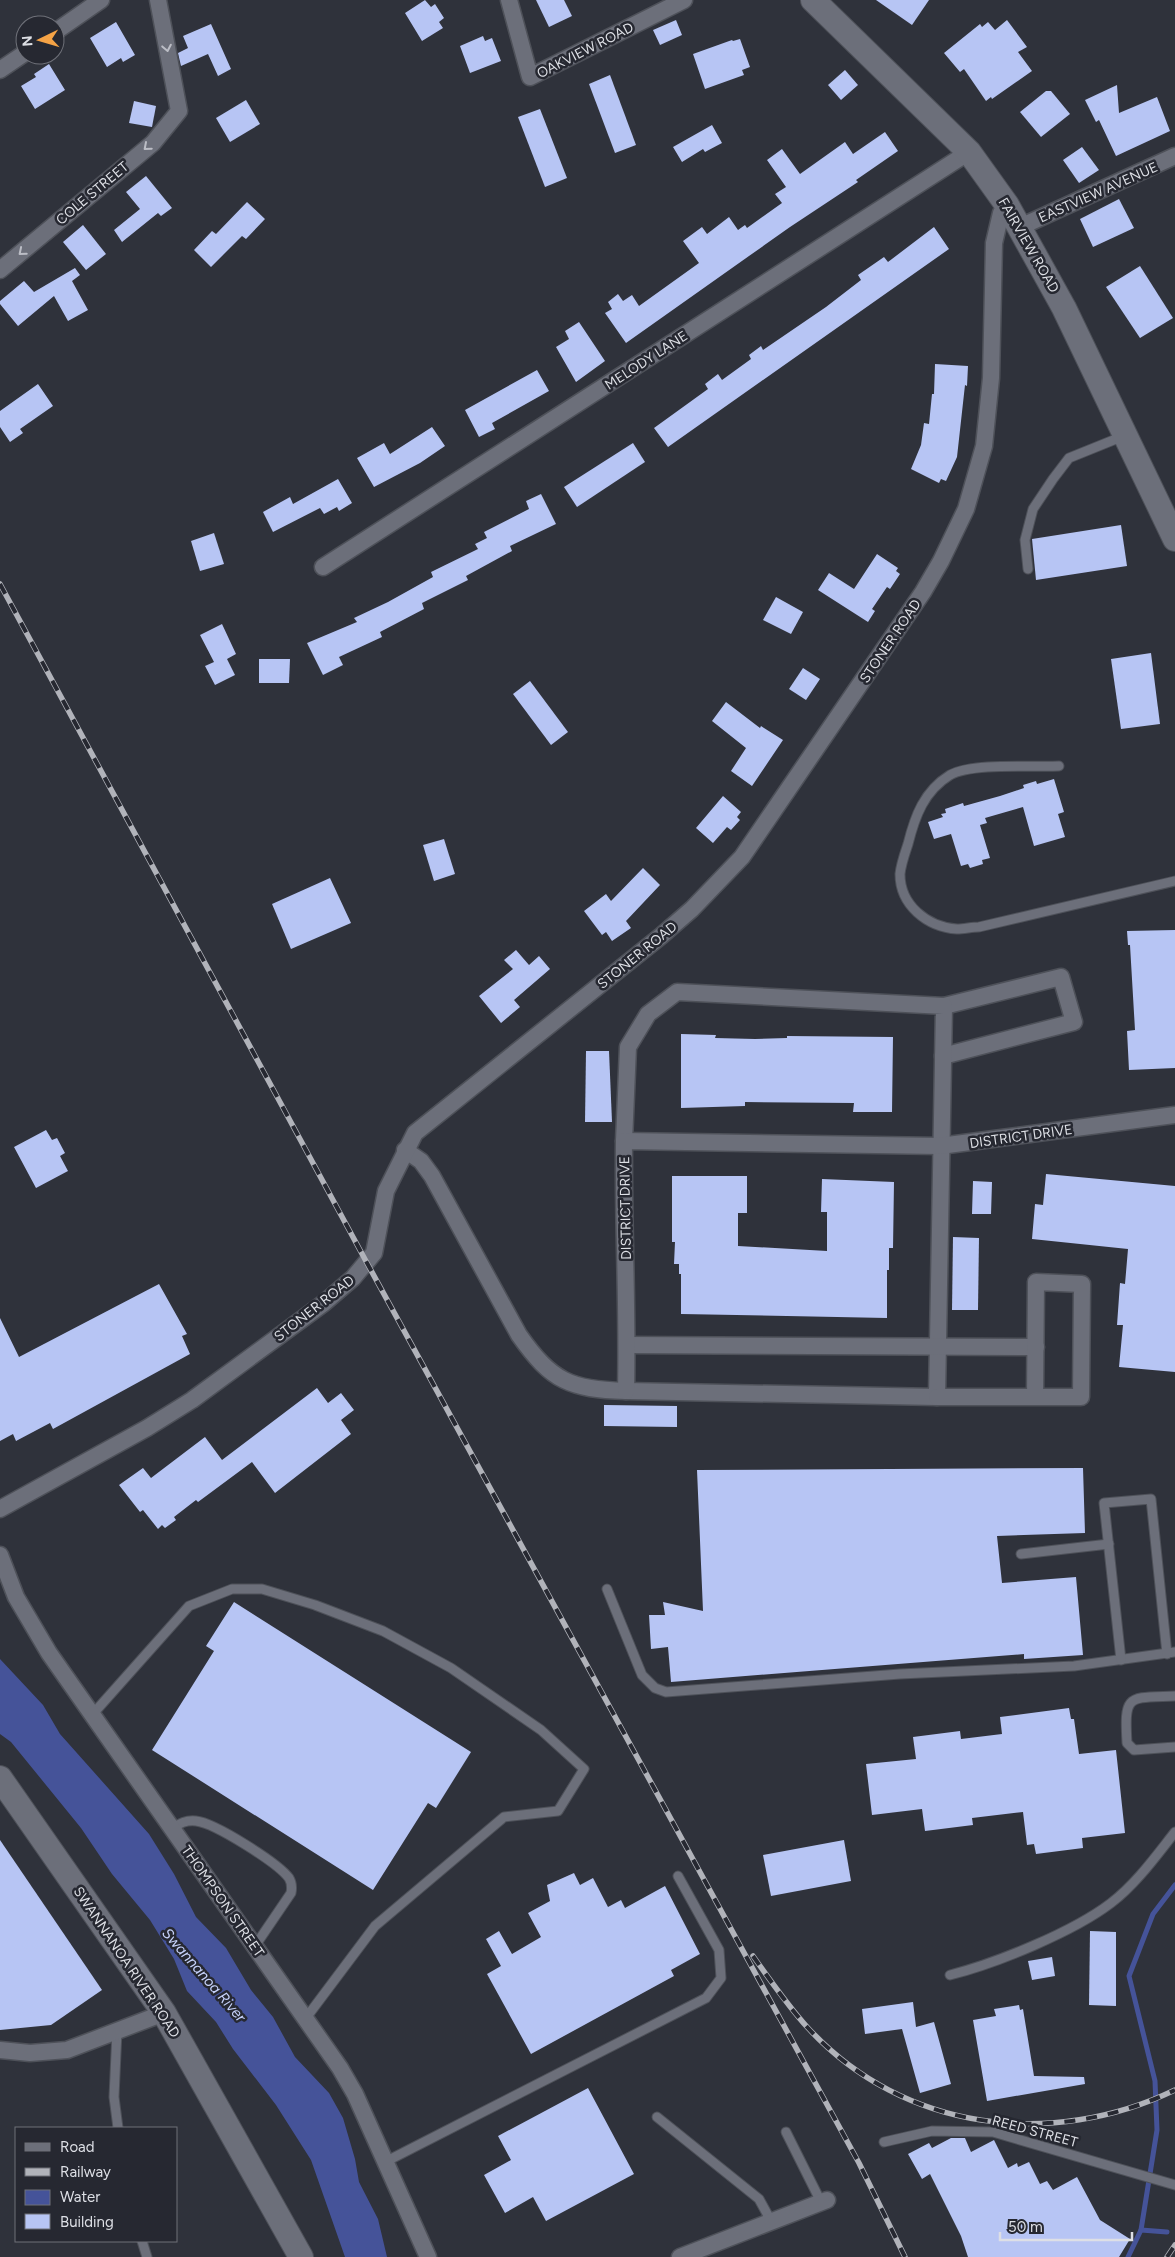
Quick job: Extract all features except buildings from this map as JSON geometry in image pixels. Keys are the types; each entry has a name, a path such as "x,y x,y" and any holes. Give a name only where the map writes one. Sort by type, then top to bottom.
{"main road":[{"name":"FAIRVIEW ROAD","path":"813,0 969,152 1007,204 1064,308 1175,539"},
{"name":"SWANNANOA RIVER ROAD","path":"0,1778 164,2013 301,2257"}],"street":[{"path":"65,25 101,0"},
{"name":"COLE STREET","path":"0,270 153,143 179,110 158,0"},
{"name":"OAKVIEW ROAD","path":"509,0 530,77 684,0"},
{"path":"0,70 15,60"},
{"name":"MELODY LANE","path":"323,567 969,152"},
{"name":"EASTVIEW AVENUE","path":"1020,227 1175,156"},
{"name":"STONER ROAD","path":"0,1508 179,1408 324,1303 352,1278 374,1252 386,1191 415,1133 661,936 692,908 742,857 923,592 941,562 966,509 984,446 991,378 994,243 1000,213 1007,204"},
{"path":"624,1141 628,1048 648,1014 677,992 944,1006 1062,977 1074,1022 943,1056"},
{"path":"937,1397 944,1006"},
{"name":"DISTRICT DRIVE","path":"626,1391 627,1285 623,1230 624,1141 940,1146 992,1141 1175,1115"},
{"path":"405,1150 421,1160 432,1176 519,1335 532,1354 544,1367 575,1386 592,1390 626,1391 937,1397 1035,1397 1081,1397 1082,1284 1036,1282 1035,1397"},
{"path":"627,1345 1036,1347"},
{"name":"THOMPSON STREET","path":"0,1555 16,1597 30,1622 171,1828 324,2042 354,2094 428,2257"},
{"path":"0,2050 30,2053 67,2050 164,2013"},
{"path":"688,2256 824,2201"}],"lane":[{"path":"1028,569 1025,540 1033,509 1053,479 1069,458 1126,435"},
{"path":"1059,766 968,769 951,774 934,787 919,810 911,831 900,874 905,898 916,913 934,923 956,929 980,927 1175,881"},
{"path":"607,1589 642,1675 655,1688 666,1692 900,1674 1074,1666 1121,1660 1171,1653 1151,1498 1104,1503 1121,1660"},
{"path":"1021,1554 1109,1544"},
{"path":"92,1715 189,1606 232,1589 262,1589 315,1605 383,1631 451,1668 541,1730 584,1769 558,1811 504,1817 375,1926 306,2018"},
{"path":"1175,1696 1140,1697 1130,1702 1125,1712 1127,1742 1134,1750 1175,1747"},
{"path":"171,1828 184,1821 197,1821 212,1825 239,1840 284,1872 290,1880 291,1893 255,1946"},
{"path":"950,1975 977,1968 1075,1926 1111,1902 1148,1865 1175,1832"},
{"path":"385,2162 706,1998 721,1978 719,1950 678,1876"},
{"path":"117,2031 114,2097 118,2127"},
{"path":"657,2117 758,2199 771,2221"},
{"name":"REED STREET","path":"884,2142 932,2131 993,2132 1158,2178 1175,2185"},
{"path":"786,2132 824,2201"},
{"path":"142,2242 147,2257"}],"water":[{"name":"Swannanoa River","path":"0,1659 43,1705 60,1734 149,1834 174,1874 196,1917 226,1948 251,1990 273,2017 295,2057 329,2093 343,2118 355,2159 359,2182 378,2219 387,2257 345,2257 311,2160 276,2105 233,2049 216,2022 187,1991 174,1959 150,1920 112,1874 81,1828 11,1742 0,1734"}],"waterway":[{"path":"1128,2257 1141,2230 1157,2130 1155,2081 1129,1976 1153,1914 1175,1885"},
{"path":"1141,2230 1167,2232"}],"railway":[{"path":"0,584 367,1263 859,2163 905,2257"},
{"path":"753,1956 801,2020 846,2063 889,2090 934,2109 981,2120 1030,2124 1079,2120 1128,2109 1175,2090"},
{"path":"1167,2257 1175,2245"}]}
